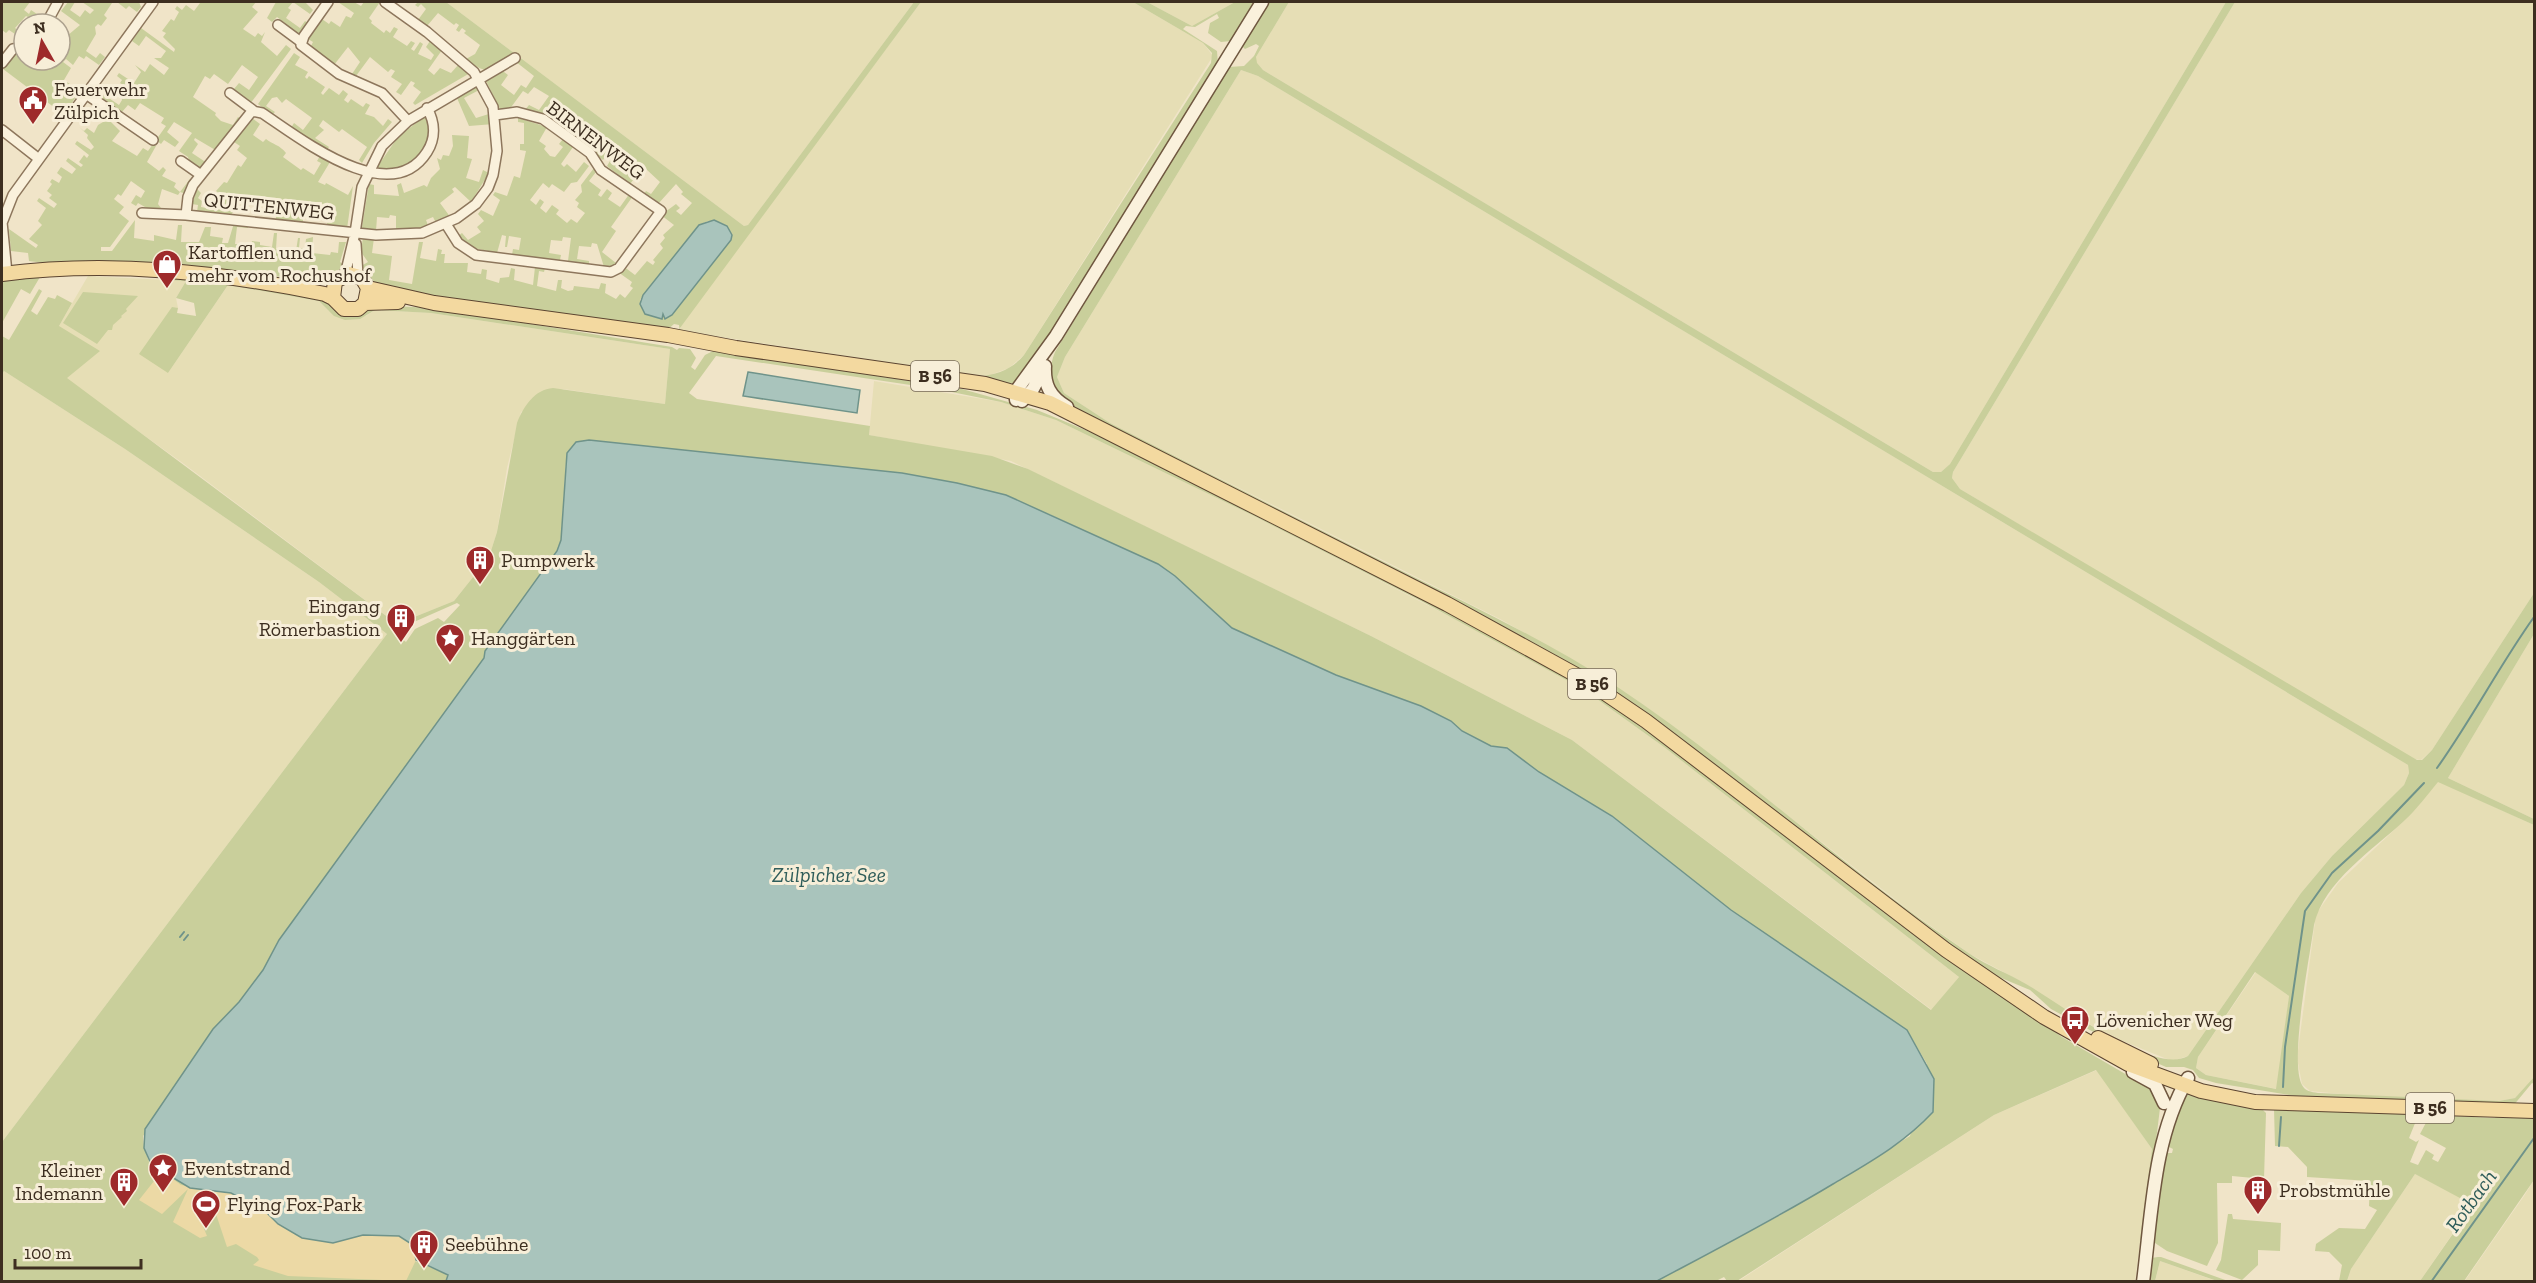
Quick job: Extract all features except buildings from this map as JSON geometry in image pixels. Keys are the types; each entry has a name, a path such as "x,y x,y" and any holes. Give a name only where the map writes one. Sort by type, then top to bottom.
{"main road":[{"name":"B 56","path":"4,269 36,264 64,269 160,270 319,283 346,277"},
{"path":"333,298 346,277 368,288 365,303"},
{"name":"B 56","path":"250,278 325,294 333,298 337,305 348,310 358,309 365,303 435,303"},
{"name":"B 56","path":"368,288 435,303 586,326 620,335 675,344 736,348 934,376 1020,397 1101,428 1154,457 1447,604 1587,681 1646,720 1922,932 2028,1006 2110,1055 2186,1082 2253,1094 2325,1103 2535,1111"},
{"name":"B 56","path":"1020,397 1154,457"},
{"name":"B 56","path":"1988,978 2171,1076"}],"street":[{"path":"57,6 63,2"},
{"path":"4,269 2,223 11,199 153,2"},
{"path":"301,42 328,2"},
{"path":"385,2 471,69 495,115"},
{"path":"1020,397 1262,2"},
{"path":"278,25 301,42 306,52 339,74 382,93 408,121"},
{"path":"2,63 12,50"},
{"path":"346,277 360,196 368,171 382,146 408,121 427,108 515,58"},
{"path":"230,93 254,111 262,113 339,161 368,171 394,174 410,169 423,158 430,147 433,123 427,108"},
{"path":"86,94 153,140"},
{"name":"QUITTENWEG","path":"254,111 247,114 190,190 186,215 355,233 413,234 446,224 476,204 491,182 497,158 495,115"},
{"name":"BIRNENWEG","path":"446,224 458,243 477,255 611,272 619,268 661,211 601,170 590,153 543,119 517,112 495,115"},
{"path":"2,130 39,159"},
{"path":"181,161 201,175"},
{"path":"142,213 186,215"},
{"path":"1020,397 1045,366 1056,336"},
{"name":"B 56","path":"1045,366 1045,381 1052,396 1101,428"},
{"path":"2110,1055 2152,1082 2160,1092 2164,1103"},
{"path":"2143,1281 2162,1144 2164,1103 2171,1076"},
{"path":"2162,1144 2172,1108 2186,1082"}],"shaded area":[{"path":"446,2 914,2 748,225 744,226"},
{"path":"921,2 1133,2 1203,43 1213,56 1024,355 1009,368 990,375 979,376 681,331 680,325"},
{"path":"1147,2 1235,2 1192,26"},
{"path":"1289,2 2226,2 1950,464 1941,472 1933,472 1263,70 1256,63 1256,57"},
{"path":"2235,2 2534,2 2534,593 2432,750 2421,760 2413,759 2344,719 1960,489 1952,478 1953,472"},
{"path":"1241,70 1258,76 2408,765 2409,773 2404,785 2332,856 2301,893 2188,1056 2172,1061 2110,1036 2059,1007 2022,982 1970,954 1910,911 1683,734 1595,673 1500,619 1110,423 1064,393 1057,377 1065,357"},
{"path":"88,276 186,281 176,298 178,308 171,308 168,373 228,285 319,301 329,311 366,316 375,310 431,313 670,349 665,404 563,389 521,412 507,468 497,532 489,557 454,601 397,624 184,464 39,360"},
{"path":"4,371 125,449 319,582 387,634 2,1142 2,374"},
{"path":"874,381 1001,402 1056,420 1254,516 1515,650 1583,689 1664,747 1959,977 1932,1010 1572,740 1371,636 1011,461 869,435"},
{"path":"2534,634 2534,819 2448,778"},
{"path":"2438,781 2534,825 2534,1077 2515,1098 2499,1101 2363,1096 2310,1091 2302,1084 2297,1058 2316,914 2338,883 2407,818"},
{"path":"2256,972 2289,996 2277,1089 2206,1075 2196,1068 2198,1057"},
{"path":"2097,1070 2152,1149 2135,1281 1737,1282 1994,1115"},
{"path":"2415,1174 2473,1204 2420,1281 2347,1282 2351,1269"},
{"path":"2534,1180 2534,1281 2464,1282 2524,1196"},
{"path":"2160,1261 2216,1281 2155,1282"}],"green space":[{"path":"2,2 30,2 24,10 26,12 12,12 12,32 9,30 6,33 2,30"},
{"path":"68,2 75,2 70,10 80,17 85,10 90,14 94,10 82,2 117,2 112,3 104,15 107,18 101,26 98,24 95,27 96,34 86,51 96,58 100,53 105,57 99,65 86,56 84,59 79,56 72,64 72,32 80,25 72,19 72,12 61,11"},
{"path":"117,2 139,2 141,7 137,12 129,6 126,9"},
{"path":"198,2 256,2 252,7 258,12 243,29 255,37 258,33 262,36 265,32 261,42 277,56 286,45 291,49 250,104 238,97 234,89 239,83 249,90 258,77 242,65 228,84 214,74 210,79 205,76 193,97 216,113 215,115 221,121 233,125 238,117 241,119 217,151 195,138 198,144 192,153 207,163 200,169 190,164 188,157 179,151 192,133 174,122 167,132 179,142 175,147 164,140 161,144 156,140 166,126 161,123 164,118 140,103 135,110 128,105 122,112 99,96 97,90 119,105 122,100 121,95 128,88 120,83 122,80 117,76 119,73 134,83 141,72 135,65 145,72 150,64 164,75 169,68 154,58 161,58 166,51 146,36 139,46 132,41 141,28 174,52 175,49 163,37 166,33 162,31 171,19 174,21 179,12 175,9 177,6 182,10 186,5 194,11 200,3"},
{"path":"276,2 293,2 288,8 291,10 286,18 300,28 305,21 309,24 302,35 296,36 286,29 285,23 277,17 272,22 267,18"},
{"path":"293,2 305,2 313,10 310,14"},
{"path":"338,2 354,2 361,6 364,2 380,2 369,18 371,23 384,33 386,30 390,33 394,27 398,29 393,37 407,46 411,41 415,43 411,49 414,51 420,42 423,44 418,54 431,60 434,55 426,47 430,41 442,50 428,70 434,75 440,68 451,73 459,64 470,73 415,105 413,103 421,92 413,86 415,83 411,81 401,95 396,92 402,84 391,77 395,71 391,69 388,72 370,57 356,76 352,74 360,62 348,47 334,65 310,48 313,42 308,39 322,19 329,24 331,21 340,27 346,16 351,18 354,13"},
{"path":"418,2 446,2 744,226 748,225 914,2 921,2 680,328 681,331 714,337 979,376 1004,370 1024,355 1211,63 1212,53 1203,43 1133,2 1147,2 1192,26 1235,2 1257,2 1231,41 1221,42 1208,33 1210,23 1219,18 1217,14 1195,27 1186,26 1183,29 1217,51 1218,65 1077,294 1024,375 1015,383 1005,384 680,334 679,325 674,324 666,331 375,288 361,266 368,262 361,252 363,237 374,238 372,253 392,256 389,280 412,284 419,242 423,242 420,258 436,261 438,249 442,250 441,254 445,254 444,263 468,263 467,272 481,274 482,269 487,270 486,279 499,283 500,278 509,277 511,268 515,269 514,280 533,285 535,267 545,268 544,272 539,271 537,286 556,291 558,280 562,280 561,288 568,291 573,290 574,286 599,289 601,283 606,284 605,293 616,299 620,294 625,298 633,288 630,286 632,282 618,272 623,266 635,275 647,261 653,265 655,262 653,260 663,248 660,244 665,238 663,235 674,225 661,215 676,204 680,208 676,211 681,215 692,203 681,194 683,192 676,184 658,204 644,194 646,191 651,194 660,182 646,169 643,173 640,171 630,184 607,166 610,161 624,171 630,162 619,153 622,148 615,143 603,160 582,144 584,141 599,152 609,139 585,123 576,134 566,127 573,118 561,109 556,113 561,107 555,102 544,116 525,110 529,105 539,110 549,96 534,87 528,94 523,91 509,110 501,111 486,81 492,78 493,73 500,69 508,75 501,85 514,95 521,85 526,88 534,76 511,58 492,68 479,68 466,59 475,54 480,45 464,33 466,31 462,28 459,32 456,30 459,25 456,23 454,25 438,13 427,26 418,20 426,9 421,4 418,7 415,5","holes":["708,221 720,222 728,228 732,235 731,240 672,315 662,314 657,318 645,314 640,300 643,295 699,225"]},
{"path":"1267,2 1289,2 1256,57 1257,63 1263,70 1933,472 1941,472 1950,464 2226,2 2235,2 1953,472 1952,478 1960,489 2417,760 2422,760 2432,750 2534,593 2534,634 2448,778 2534,819 2534,825 2438,782 2409,816 2351,867 2328,894 2319,909 2314,925 2305,983 2298,1054 2302,1085 2311,1092 2318,1093 2499,1101 2515,1098 2534,1077 2534,1084 2532,1083 2513,1106 2301,1097 2216,1083 2199,1078 2193,1070 2184,1067 2166,1067 2123,1048 2051,1009 2030,990 1994,975 1965,958 1658,724 1110,430 1063,400 1051,380 1051,367 1055,352 1229,67 1244,66 1254,56 1259,46 1256,44 1245,49 1242,46","holes":["1241,70 1258,76 2408,765 2409,773 2404,785 2332,856 2301,893 2188,1056 2172,1059 2152,1056 2130,1047 2026,984 1970,954 1880,889 1662,718 1591,670 1512,626 1110,423 1064,393 1057,377 1065,357","2255,972 2289,996 2276,1089 2206,1075 2196,1068 2198,1057"]},
{"path":"294,53 300,57 295,65 308,72 305,77 307,79 309,76 325,87 321,93 323,95 329,88 339,95 343,90 348,94 344,100 348,103 351,99 363,107 366,103 370,105 365,114 374,117 383,126 388,119 392,122 374,143 362,163 359,160 367,147 342,129 339,132 323,120 319,126 324,130 315,138 329,147 326,151 291,128 294,123 303,130 312,118 286,99 282,103 277,97 272,98 266,106 275,112 272,115 258,104"},
{"path":"12,57 12,72 69,72 64,80 80,91 65,113 59,111 3,69"},
{"path":"478,86 481,89 464,98 476,118 492,113 494,124 469,126 457,98"},
{"path":"425,116 429,120 430,136 423,154 402,170 375,170 398,137"},
{"path":"252,118 260,124 253,135 263,142 266,139 281,148 286,153 283,157 301,170 303,168 314,175 321,163 317,161 320,156 330,162 318,182 325,185 326,183 348,195 353,186 347,229 327,226 327,223 332,223 333,209 321,208 322,202 313,202 313,208 302,203 298,217 303,218 303,224 297,224 297,221 276,219 276,216 287,216 289,202 270,199 270,202 243,198 231,215 197,212 198,205 192,204 197,189 201,193 198,198 202,201 201,207 212,209 217,196 222,200 224,197 216,191 224,182 227,183 238,165 241,167 247,158 237,150 240,146 234,142"},
{"path":"518,118 547,127 539,141 546,146 544,149 550,156 555,157 563,147 559,144 563,139 573,147 561,164 564,167 567,164 576,172 584,162 589,166 577,182 571,183 564,192 552,184 549,188 543,183 530,200 536,205 540,199 544,202 540,208 546,213 552,205 559,210 556,214 567,223 571,219 577,223 585,213 577,207 579,203 575,200 582,192 581,185 594,168 602,172 600,175 596,172 589,181 601,190 598,195 601,197 607,189 612,193 608,199 620,207 630,193 633,196 611,227 616,231 602,252 616,263 612,267 604,267 597,244 592,243 591,247 579,246 577,259 589,261 589,264 568,261 571,238 563,237 562,241 551,240 549,253 561,255 560,260 512,255 513,249 519,250 521,238 509,236 507,247 505,247 506,236 502,235 497,253 474,248 458,236 462,233 468,240 481,232 477,227 484,221 478,214 481,210 493,216 500,200 493,195 495,192 507,196 514,176 520,178 526,151 520,150 520,144 524,144 524,123 518,122"},
{"path":"108,119 120,131 112,141 137,156 143,148 148,151 153,144 156,146 147,162 159,171 163,167 166,170 162,176 176,183 174,187 180,192 178,195 162,189 158,204 161,208 174,210 152,211 138,203 136,206 131,203 136,195 141,198 145,191 131,181 121,196 118,194 114,199 124,207 119,213 129,221 110,247 101,247 101,251 112,251 135,220 134,238 154,241 154,235 176,240 178,225 182,225 181,242 199,242 205,227 211,227 210,236 223,238 222,243 228,243 234,223 248,224 248,228 237,227 235,244 251,245 252,241 272,247 274,233 277,233 276,249 292,252 296,251 298,238 300,238 299,248 305,249 306,239 313,237 312,253 330,255 331,252 338,253 339,242 346,242 340,262 344,265 329,279 320,281 207,269 52,264 29,261 28,253 11,251 9,229 36,248 38,245 29,239 42,225 38,221 46,208 37,201 39,198 54,208 57,204 49,198 52,195 47,191 52,184 50,182 52,179 59,183 62,177 57,173 61,167 72,174 76,169 66,161 68,158 81,167 83,165 79,162 84,155 87,158 89,155 75,144 77,141 91,150 94,147 87,138 88,135 79,127 84,131 87,128 94,133 98,125"},
{"path":"452,135 469,136 467,158 472,159 466,178 479,182 483,170 489,173 471,202 455,187 452,189 454,192 440,203 451,218 437,225 433,217 426,220 429,228 396,233 396,216 390,215 389,218 377,217 376,231 364,230 362,227 369,184 374,185 374,194 399,196 397,185 401,183 404,193 424,185 427,187 431,178 440,169 437,158 441,160 443,155 449,156 453,146"},
{"path":"190,179 193,181 187,194 180,192"},
{"path":"169,276 318,295 331,303 433,308 672,347 677,350 679,348 690,349 696,358 691,367 695,370 705,355 713,351 962,389 1037,410 1117,443 1532,655 1621,708 2062,1037 2151,1089 2160,1103 2160,1108 2144,1239 2140,1240 2152,1149 2096,1070 1994,1115 1737,1281 1727,1281 1724,1277 1716,1281 1655,1281 1777,1217 1910,1136 1927,1064 1907,1030 1731,910 1612,816 1539,772 1507,748 1491,746 1462,731 1451,721 1421,706 1336,675 1232,628 1175,576 1157,564 1049,514 746,457 589,440 566,461 561,540 557,551 485,651 484,658 279,940 263,970 239,1002 213,1029 143,1136 144,1148 152,1170 357,1237 449,1275 446,1281 2,1281 2,1142 387,634 319,582 125,449 4,371 2,374 2,336 9,340 39,289 42,291 31,311 37,315 48,297 55,299 57,295 72,303 59,326 100,351 67,378 397,624 454,601 489,557 497,532 517,423 526,405 535,395 553,388 665,404 670,349 431,313 375,310 360,319 345,320 334,316 319,301 228,285 168,373 139,354 172,307 178,308 177,313 196,316 194,303 176,298 186,281 167,280","holes":["716,356 937,389 1001,402 1056,420 1254,516 1423,602 1583,689 1664,747 1959,977 1931,1010 1572,740 1371,636 1028,469 992,456 869,435 870,426 697,399 689,393","457,603 460,605 444,622 438,618 415,629 406,642 396,634 398,629"]},
{"path":"40,277 30,294 21,289 2,323 2,280"},
{"path":"83,292 138,296 113,325 112,330 108,330 97,344 63,323"},
{"path":"2190,1093 2261,1108 2266,1113 2264,1179 2232,1176 2232,1183 2217,1183 2218,1243 2207,1266 2167,1251 2152,1241 2165,1153 2172,1153 2173,1149 2167,1146 2170,1124 2179,1102"},
{"path":"2322,1108 2420,1111 2409,1138 2416,1142 2419,1140 2410,1162 2418,1165 2426,1150 2434,1155 2432,1159 2438,1162 2446,1148 2420,1134 2430,1115 2495,1118 2496,1114 2534,1116 2534,1180 2464,1281 2420,1281 2473,1205 2415,1174 2351,1269 2347,1281 2339,1281 2342,1265 2329,1252 2315,1251 2316,1244 2339,1228 2365,1229 2377,1210 2369,1206 2370,1181 2307,1177 2307,1167 2288,1147 2275,1146 2274,1109 2319,1111"},
{"path":"2228,1214 2232,1214 2233,1219 2281,1223 2280,1251 2258,1250 2258,1265 2242,1280 2216,1270 2221,1260"},
{"path":"2161,1257 2228,1281 2217,1281 2160,1261 2155,1281 2146,1282 2151,1258"}],"sand":[{"path":"162,1171 181,1185 231,1193 265,1211 278,1224 302,1238 333,1243 363,1235 399,1236 413,1245 416,1260 406,1281 288,1276 253,1265 259,1260 257,1257 236,1244 227,1247 215,1211 199,1217 207,1236 200,1238 173,1222 188,1189 162,1214 139,1200"}],"water":[{"path":"714,220 727,226 732,235 731,240 672,315 665,319 663,314 662,319 645,314 640,304 643,295 699,225"},
{"path":"748,372 860,390 857,413 743,396"},
{"name":"Zülpicher See","path":"589,440 902,473 957,483 1006,495 1158,564 1175,576 1232,628 1336,675 1421,706 1451,721 1462,731 1491,746 1507,748 1539,772 1612,816 1731,910 1907,1030 1934,1079 1933,1112 1898,1143 1860,1168 1767,1222 1655,1282 446,1281 448,1275 416,1260 413,1245 399,1236 363,1235 333,1243 302,1238 278,1224 265,1211 231,1193 190,1188 162,1171 156,1175 144,1148 145,1129 213,1029 239,1002 263,970 279,940 484,658 485,651 557,551 561,540 567,453 576,442"}],"waterway":[{"path":"2437,768 2534,617"},
{"path":"2283,1087 2285,1047 2305,911 2332,873 2378,831 2424,783"},
{"path":"180,937 184,932"},
{"path":"184,940 188,935"},
{"path":"2279,1146 2281,1117"},
{"name":"Rotbach","path":"2431,1282 2534,1138"}],"place":[{"name":"Feuerwehr Zülpich","path":"33,126"},
{"name":"Kartofflen und mehr vom Rochushof","path":"167,290"},
{"name":"Pumpwerk","path":"480,586"},
{"name":"Eingang Römerbastion","path":"401,644"},
{"name":"Hanggärten","path":"450,664"},
{"name":"Lövenicher Weg","path":"2075,1046"},
{"name":"Eventstrand","path":"163,1194"},
{"name":"Kleiner Indemann","path":"124,1208"},
{"name":"Probstmühle","path":"2258,1216"},
{"name":"Flying Fox-Park","path":"206,1230"},
{"name":"Seebühne","path":"424,1270"}]}
